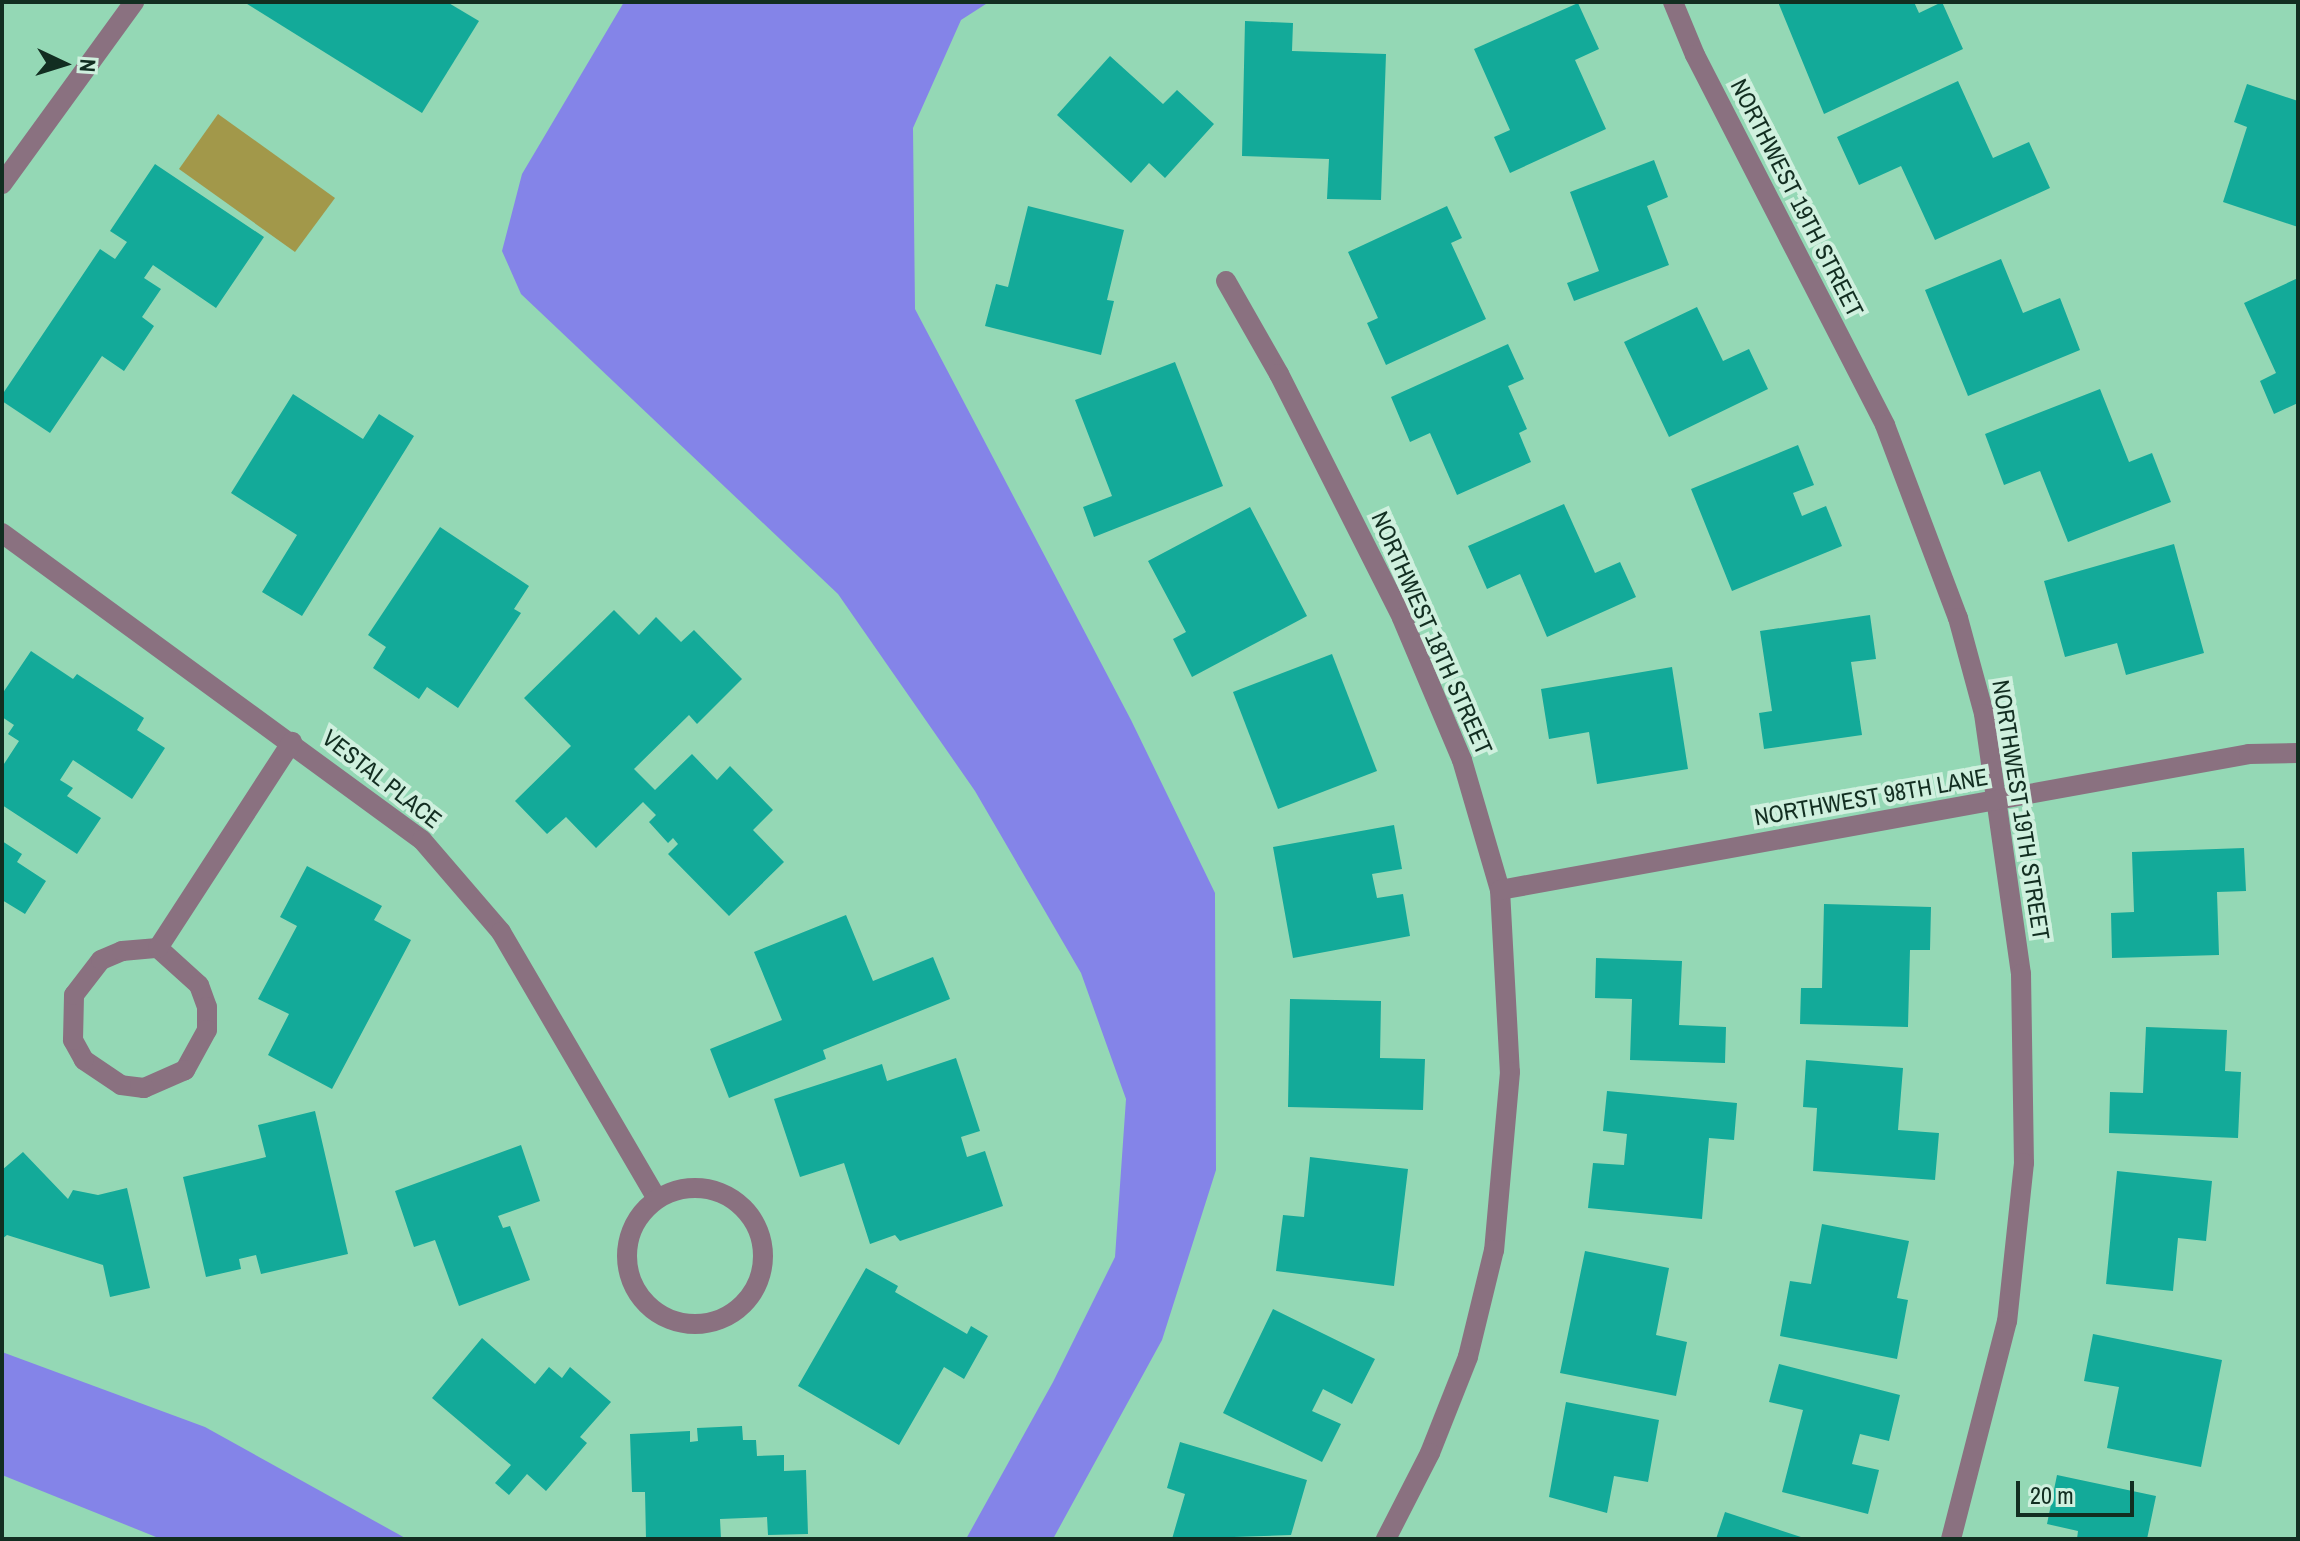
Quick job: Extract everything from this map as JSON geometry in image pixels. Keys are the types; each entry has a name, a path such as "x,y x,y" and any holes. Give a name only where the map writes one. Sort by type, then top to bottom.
{"street":[{"path":"2,184 134,2"},
{"name":"NORTHWEST 19TH STREET","path":"1673,2 1695,55 1885,425 1919,506 1984,714 1999,800 2021,974 2024,1163 2007,1321 1951,1539"},
{"name":"NORTHWEST 18TH STREET","path":"1226,281 1279,374 1402,618 1462,760 1500,890 1510,1072 1494,1250 1468,1357 1430,1453 1386,1539"},
{"name":"VESTAL PLACE","path":"2,533 292,742 422,840 501,932 657,1199"},
{"path":"158,948 292,742"},
{"name":"NORTHWEST 98TH LANE","path":"1500,890 2249,754 2298,753"},
{"path":"158,948 199,985 207,1007 207,1030 185,1070 144,1088 121,1085 84,1060 73,1040 74,995 101,960 122,951 158,948"},
{"path":"702,1188 725,1194 745,1209 761,1240 761,1276 734,1314 692,1326 652,1311 638,1295 626,1254 636,1223 657,1199 678,1189 702,1188"}],"shaded area":[{"path":"624,2 989,2 961,20 913,128 915,309 1131,720 1215,893 1216,1170 1162,1340 1053,1539 966,1539 1053,1382 1115,1257 1126,1099 1081,973 975,791 838,594 521,294 502,251 522,174"},
{"path":"218,114 335,198 295,252 179,169"},
{"path":"2,1352 205,1427 407,1539 161,1539 2,1475"}],"building":[{"path":"244,2 447,2 479,21 422,113"},
{"path":"1778,2 1914,2 1919,13 1942,2 1963,49 1824,114"},
{"path":"1578,3 1599,49 1575,60 1606,129 1510,173 1494,137 1510,130 1474,49"},
{"path":"1245,21 1293,23 1292,51 1386,54 1381,200 1327,199 1329,159 1242,156"},
{"path":"1110,56 1163,104 1177,90 1214,124 1165,178 1149,163 1131,183 1057,115"},
{"path":"1958,81 1993,158 2029,142 2050,188 1935,240 1901,166 1859,185 1837,137"},
{"path":"2247,84 2298,101 2298,227 2223,202 2247,127 2234,122"},
{"path":"1654,160 1668,197 1647,206 1669,265 1574,301 1567,283 1599,271 1570,192"},
{"path":"155,164 264,237 216,308 153,265 144,278 161,289 142,317 154,326 124,371 102,356 50,433 2,401 2,395 100,249 115,259 127,242 110,231"},
{"path":"1028,206 1124,230 1107,300 1114,301 1101,355 985,326 996,284 1008,287"},
{"path":"1447,206 1462,238 1451,243 1486,319 1386,365 1367,323 1378,318 1348,252"},
{"path":"2001,259 2023,313 2060,298 2080,350 1968,396 1925,290"},
{"path":"2298,278 2298,403 2274,414 2260,381 2276,373 2244,303"},
{"path":"1697,307 1723,361 1749,349 1768,389 1669,437 1624,342"},
{"path":"1508,344 1524,379 1508,386 1527,429 1519,433 1531,462 1457,495 1430,433 1410,442 1391,397"},
{"path":"1175,362 1223,486 1094,537 1083,507 1112,496 1075,400"},
{"path":"2100,389 2129,462 2152,453 2171,502 2068,542 2040,471 2004,485 1985,434"},
{"path":"293,394 363,439 379,414 414,436 302,616 262,592 297,535 231,493"},
{"path":"1798,445 1814,485 1793,493 1802,516 1826,506 1842,546 1732,591 1691,489"},
{"path":"1564,504 1595,573 1620,562 1636,597 1547,637 1520,574 1487,589 1468,546"},
{"path":"1250,507 1307,616 1192,677 1173,639 1186,632 1148,561"},
{"path":"440,527 529,586 514,609 521,613 458,708 427,687 419,699 373,668 386,647 368,635"},
{"path":"2174,544 2204,653 2126,675 2117,643 2065,657 2044,581"},
{"path":"614,610 639,635 656,617 681,642 694,630 742,679 697,724 689,715 634,769 655,790 692,754 717,780 730,766 773,810 753,830 784,862 729,916 668,854 678,844 673,838 668,843 649,822 656,815 643,802 596,848 566,817 547,834 515,801 571,746 524,698"},
{"path":"1870,615 1876,659 1851,662 1862,735 1764,749 1759,713 1772,711 1760,631"},
{"path":"31,651 73,679 77,674 144,718 137,730 165,748 132,799 73,760 60,780 73,788 67,796 101,818 77,854 2,805 2,767 19,741 8,734 14,725 2,717 2,694"},
{"path":"1332,654 1377,771 1278,809 1233,692"},
{"path":"1672,667 1688,769 1597,784 1589,732 1549,739 1541,689"},
{"path":"1394,825 1402,869 1372,874 1377,898 1403,894 1410,936 1293,958 1273,847"},
{"path":"2,841 22,854 17,862 46,881 25,914 2,900"},
{"path":"2244,848 2246,891 2217,892 2219,955 2112,958 2111,913 2134,912 2132,852"},
{"path":"307,866 382,906 374,920 411,940 332,1089 268,1055 289,1014 258,999 297,926 280,917"},
{"path":"1824,904 1931,907 1930,950 1910,950 1908,1027 1800,1024 1801,988 1822,988"},
{"path":"846,915 873,981 933,957 950,999 823,1050 826,1059 729,1098 710,1049 782,1020 754,952"},
{"path":"1596,958 1682,961 1679,1025 1726,1027 1725,1063 1630,1060 1632,999 1595,998"},
{"path":"1290,999 1381,1001 1380,1058 1425,1059 1423,1110 1288,1107"},
{"path":"2146,1027 2227,1030 2225,1071 2241,1072 2238,1138 2109,1133 2110,1092 2143,1093"},
{"path":"956,1058 980,1131 961,1137 967,1157 985,1151 1003,1206 900,1241 895,1235 870,1244 844,1163 800,1177 774,1099 882,1064 887,1081"},
{"path":"1806,1060 1903,1068 1898,1130 1939,1133 1935,1180 1813,1171 1817,1108 1803,1107"},
{"path":"1607,1091 1737,1103 1734,1140 1709,1138 1702,1219 1588,1208 1593,1163 1624,1165 1627,1134 1603,1131"},
{"path":"315,1111 348,1254 261,1274 256,1255 239,1259 241,1269 206,1277 183,1177 266,1157 258,1125"},
{"path":"521,1145 540,1201 498,1216 503,1228 510,1226 530,1280 459,1306 435,1240 414,1247 395,1191"},
{"path":"23,1152 68,1199 73,1190 98,1195 127,1188 150,1288 110,1297 103,1265 7,1235 2,1239 2,1170"},
{"path":"1310,1157 1408,1169 1394,1286 1276,1271 1283,1215 1304,1217"},
{"path":"2117,1171 2212,1181 2206,1241 2178,1238 2173,1291 2106,1284"},
{"path":"1822,1224 1909,1241 1897,1298 1908,1300 1897,1359 1780,1336 1790,1281 1811,1284"},
{"path":"1585,1251 1669,1268 1656,1335 1687,1342 1676,1396 1560,1373"},
{"path":"866,1268 898,1286 895,1292 967,1334 971,1326 988,1336 964,1379 944,1367 899,1445 798,1386"},
{"path":"1273,1309 1375,1359 1352,1404 1323,1389 1312,1411 1341,1424 1322,1462 1223,1413"},
{"path":"2093,1334 2222,1360 2201,1467 2107,1448 2119,1387 2084,1381"},
{"path":"482,1338 535,1384 549,1367 562,1378 570,1367 611,1402 580,1437 587,1443 546,1491 527,1474 509,1495 495,1483 511,1465 432,1398"},
{"path":"1779,1364 1900,1395 1889,1441 1860,1434 1852,1464 1879,1470 1868,1514 1782,1492 1803,1410 1769,1402"},
{"path":"1566,1402 1659,1420 1648,1482 1614,1476 1607,1513 1549,1497"},
{"path":"742,1426 743,1440 756,1440 757,1456 784,1455 784,1471 806,1470 808,1534 768,1535 767,1517 720,1519 721,1539 646,1539 645,1492 632,1492 630,1434 690,1431 690,1442 698,1441 697,1428"},
{"path":"1180,1442 1307,1480 1291,1535 1172,1539 1185,1494 1167,1488"},
{"path":"2057,1475 2156,1496 2147,1539 2077,1539 2078,1531 2047,1524"},
{"path":"1725,1512 1804,1538 1804,1539 1716,1539"}]}
